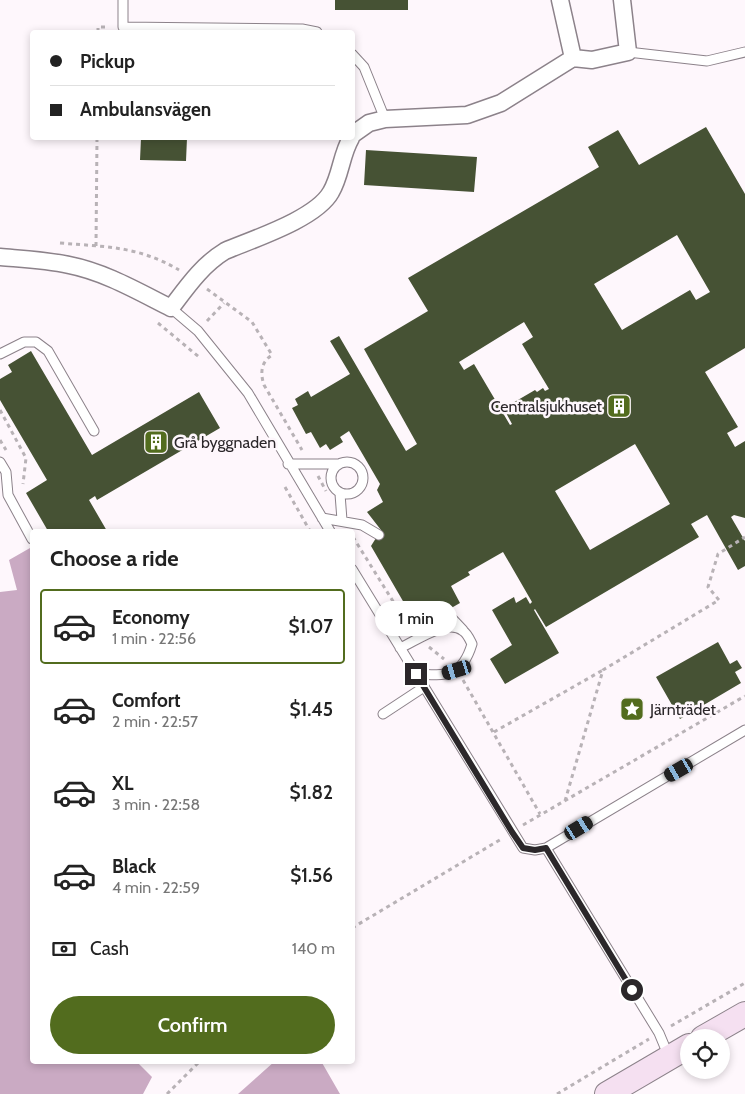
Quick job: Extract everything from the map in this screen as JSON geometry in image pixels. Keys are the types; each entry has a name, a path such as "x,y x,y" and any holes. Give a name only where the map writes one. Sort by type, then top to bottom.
{"main road":[{"path":"719,1029 745,1014"},
{"path":"607,1094 679,1052"}],"street":[{"path":"560,0 573,58"},
{"path":"355,134 369,123 384,119 467,115 501,103 573,58 592,60 628,52 622,0"},
{"path":"0,258 41,260 71,265 118,281 171,308 193,279 213,259 225,251 305,217 321,204 330,194 338,178 346,146 350,140"}],"lane":[{"path":"123,0 123,27 307,30"},
{"path":"628,52 707,61 745,52"},
{"path":"355,57 364,67 384,119"},
{"path":"171,308 198,332 248,393 288,464 329,529"},
{"path":"0,354 24,342 36,342 48,351 94,431"},
{"path":"0,462 6,472 8,495 30,535"},
{"path":"288,464 339,464 348,462 355,464 359,467 363,480 358,490 352,494 340,494 335,490 330,478 334,467 339,464"},
{"path":"340,494 342,520"},
{"path":"322,518 342,520 362,526 379,535"},
{"path":"355,574 523,848 535,850 546,848 745,730"},
{"path":"416,674 439,676 457,670 467,661 472,644 463,630 445,611"},
{"path":"400,648 439,628 450,627 463,630"},
{"path":"382,714 424,687"},
{"path":"546,848 659,1033 679,1052"}],"path":[{"path":"96,246 97,140"},
{"path":"154,321 202,359"},
{"path":"283,483 309,529"},
{"path":"494,732 603,670 719,600 708,587 718,554 745,537"},
{"path":"355,542 418,639 457,670 540,814"},
{"path":"565,802 603,670"},
{"path":"355,926 540,814 565,802 745,696"},
{"path":"167,1094 197,1064"}],"shaded area":[{"path":"30,548 30,1064 139,1064 152,1077 143,1094 0,1094 0,592 17,590 9,560"},
{"path":"272,1064 323,1064 340,1094 238,1094"}],"building":[{"path":"335,0 408,0 408,10 335,10"},
{"name":"Centralsjukhuset","path":"706,127 745,194 745,348 705,372 738,427 727,433 735,447 745,441 745,518 734,515 731,517 745,541 745,566 738,570 707,515 691,524 699,537 546,627 535,609 559,653 505,684 490,659 512,645 492,610 514,597 516,603 526,597 530,604 532,602 503,552 468,572 470,575 451,586 460,603 418,627 371,546 381,530 367,512 383,502 377,490 380,484 349,431 340,437 343,442 330,450 326,444 320,448 311,432 306,434 292,408 298,405 295,399 308,391 311,397 350,374 330,341 339,336 406,451 417,444 364,349 428,311 408,278 599,167 588,147 618,130 639,165","holes":["677,235 710,292 696,300 690,290 622,330 594,284","524,322 533,337 522,344 549,389 545,391 543,388 537,392 535,390 511,404 512,407 505,411 512,424 510,425 474,364 464,370 459,362","635,444 670,504 590,550 555,491"]},
{"path":"141,140 187,140 186,161 140,160"},
{"path":"366,150 477,157 474,192 364,185"},
{"name":"Grå byggnaden","path":"31,351 92,455 199,392 220,428 97,500 95,496 89,500 106,529 47,529 26,493 47,480 0,400 0,379 12,372 8,365"},
{"path":"718,642 730,664 737,660 742,668 735,672 741,683 680,719 656,677"}],"place":[{"name":"Centralsjukhuset","path":"619,406"},
{"name":"Grå byggnaden","path":"156,442"},
{"name":"Järnträdet","path":"632,709"}],"route":[{"path":"416,674 512,832 523,848 535,850 546,848 632,990"}]}
